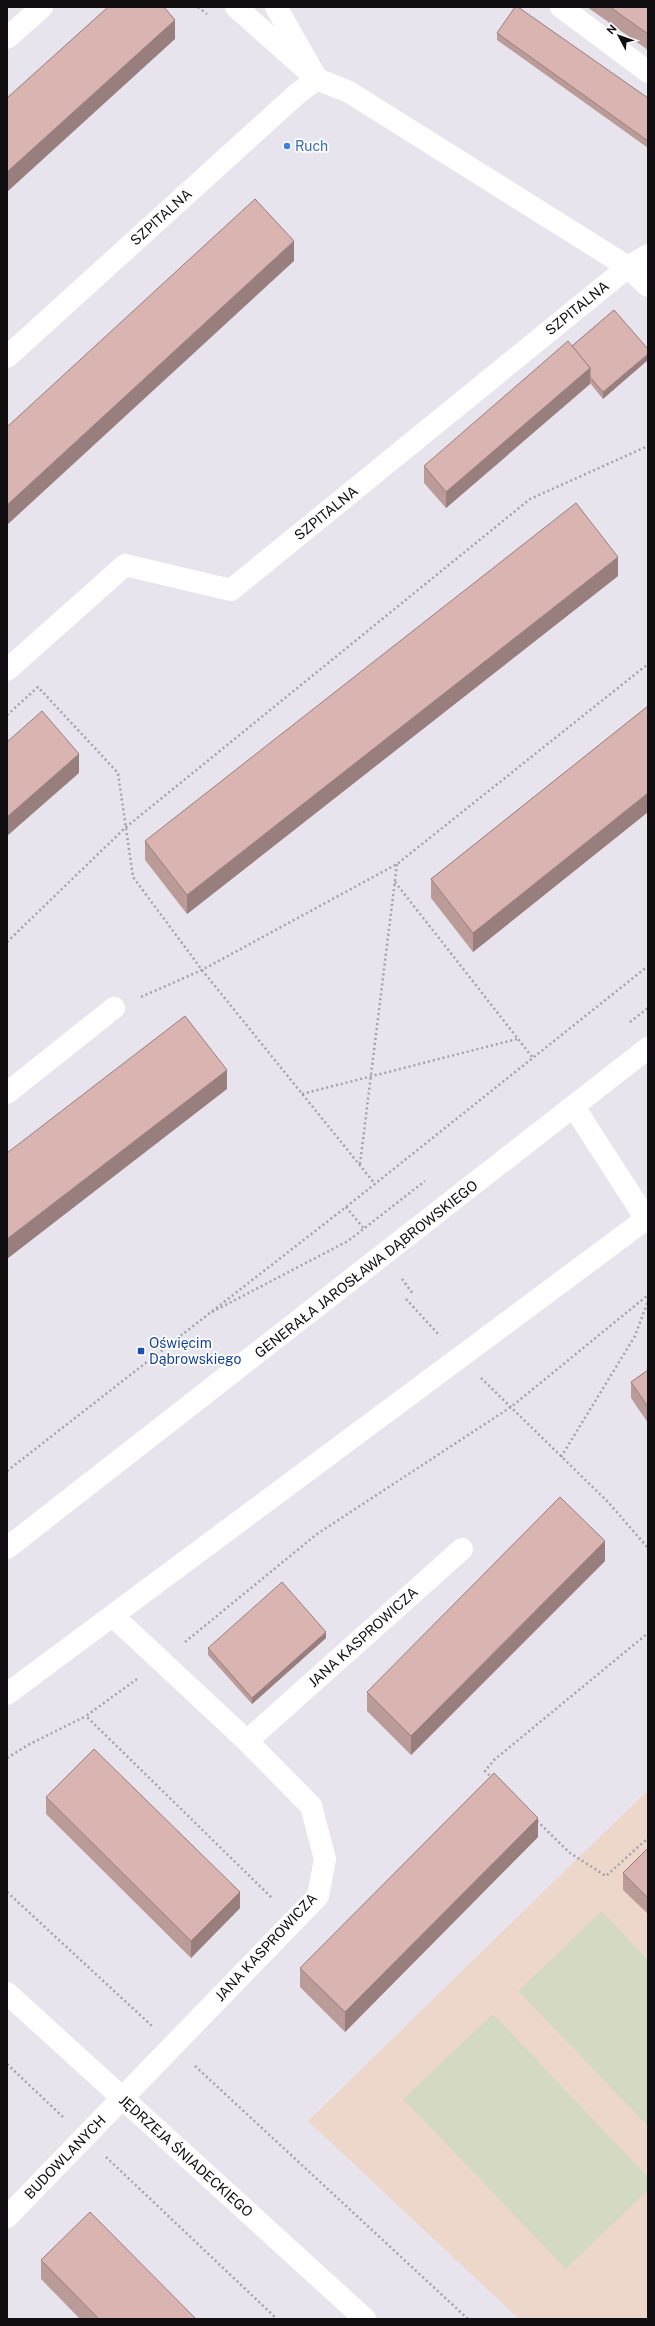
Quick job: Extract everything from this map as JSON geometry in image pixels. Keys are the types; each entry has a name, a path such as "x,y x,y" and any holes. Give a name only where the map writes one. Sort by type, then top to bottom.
{"street":[{"path":"7,38 42,7"},
{"path":"236,7 317,79 349,92 628,266 648,286"},
{"path":"276,7 317,79"},
{"path":"561,7 648,72"},
{"name":"SZPITALNA","path":"7,356 297,94 317,79"},
{"path":"628,266 648,255"},
{"name":"SZPITALNA","path":"7,670 125,565 231,590 628,266"},
{"path":"7,1093 114,1008"},
{"name":"GENERAŁA JAROSŁAWA DĄBROWSKIEGO","path":"7,1548 648,1048"},
{"path":"7,1694 647,1221 574,1107"},
{"name":"JANA KASPROWICZA","path":"246,1741 462,1549"},
{"name":"JANA KASPROWICZA","path":"112,1616 246,1741 311,1806 325,1859 318,1896 123,2097"},
{"name":"JĘDRZEJA ŚNIADECKIEGO","path":"7,1993 123,2097 365,2319"},
{"name":"BUDOWLANYCH","path":"7,2217 123,2097"}],"path":[{"path":"7,942 125,828 530,498 648,446"},
{"path":"114,1008 202,970 398,864 648,664"},
{"path":"7,715 38,687 118,773 133,877 202,970 375,1184"},
{"path":"360,1165 398,864"},
{"path":"395,882 533,1058"},
{"path":"7,1471 375,1184 648,966"},
{"path":"626,1025 648,1008"},
{"path":"302,1094 517,1039"},
{"path":"206,1315 348,1241 426,1180"},
{"path":"7,1758 28,1745 86,1716 162,1662 210,1620 317,1534 511,1407 648,1295"},
{"path":"406,1299 461,1358 608,1502 648,1548"},
{"path":"561,1456 635,1336 648,1301"},
{"path":"496,1781 485,1771 494,1760 648,1633"},
{"path":"86,1716 264,1890 293,1922"},
{"path":"533,1818 570,1853 606,1876 648,1838"},
{"path":"7,1892 468,2319"},
{"path":"7,2064 85,2136 277,2319"}],"shaded area":[{"path":"648,1790 648,2319 519,2319 308,2121"}],"green space":[{"path":"602,1911 648,1960 648,2126 518,1991"},
{"path":"493,2014 648,2177 648,2190 566,2269 403,2099"}],"building":[{"path":"108,7 164,7 175,20 7,172 7,98"},
{"path":"515,7 518,7 648,98 648,141 497,33"},
{"path":"610,7 648,7 648,34"},
{"path":"255,199 294,241 7,505 7,427"},
{"path":"614,310 648,349 648,354 603,392 590,377 590,368 572,346"},
{"path":"568,341 590,368 446,492 424,466"},
{"path":"576,503 618,557 187,895 145,841"},
{"path":"648,706 648,793 473,933 431,879"},
{"path":"42,711 79,754 7,817 7,742"},
{"path":"185,1016 227,1070 7,1239 7,1153"},
{"path":"648,1370 648,1407 631,1382"},
{"path":"560,1497 605,1541 411,1736 367,1692"},
{"path":"282,1582 326,1632 252,1698 208,1648"},
{"path":"94,1749 240,1892 191,1941 46,1797"},
{"path":"494,1773 538,1818 345,2012 300,1968"},
{"path":"648,1848 648,1898 623,1873"},
{"path":"90,2212 196,2319 99,2319 41,2260"}],"place":[{"name":"Ruch","path":"287,146"},
{"name":"Oświęcim Dąbrowskiego","path":"141,1351"}]}
